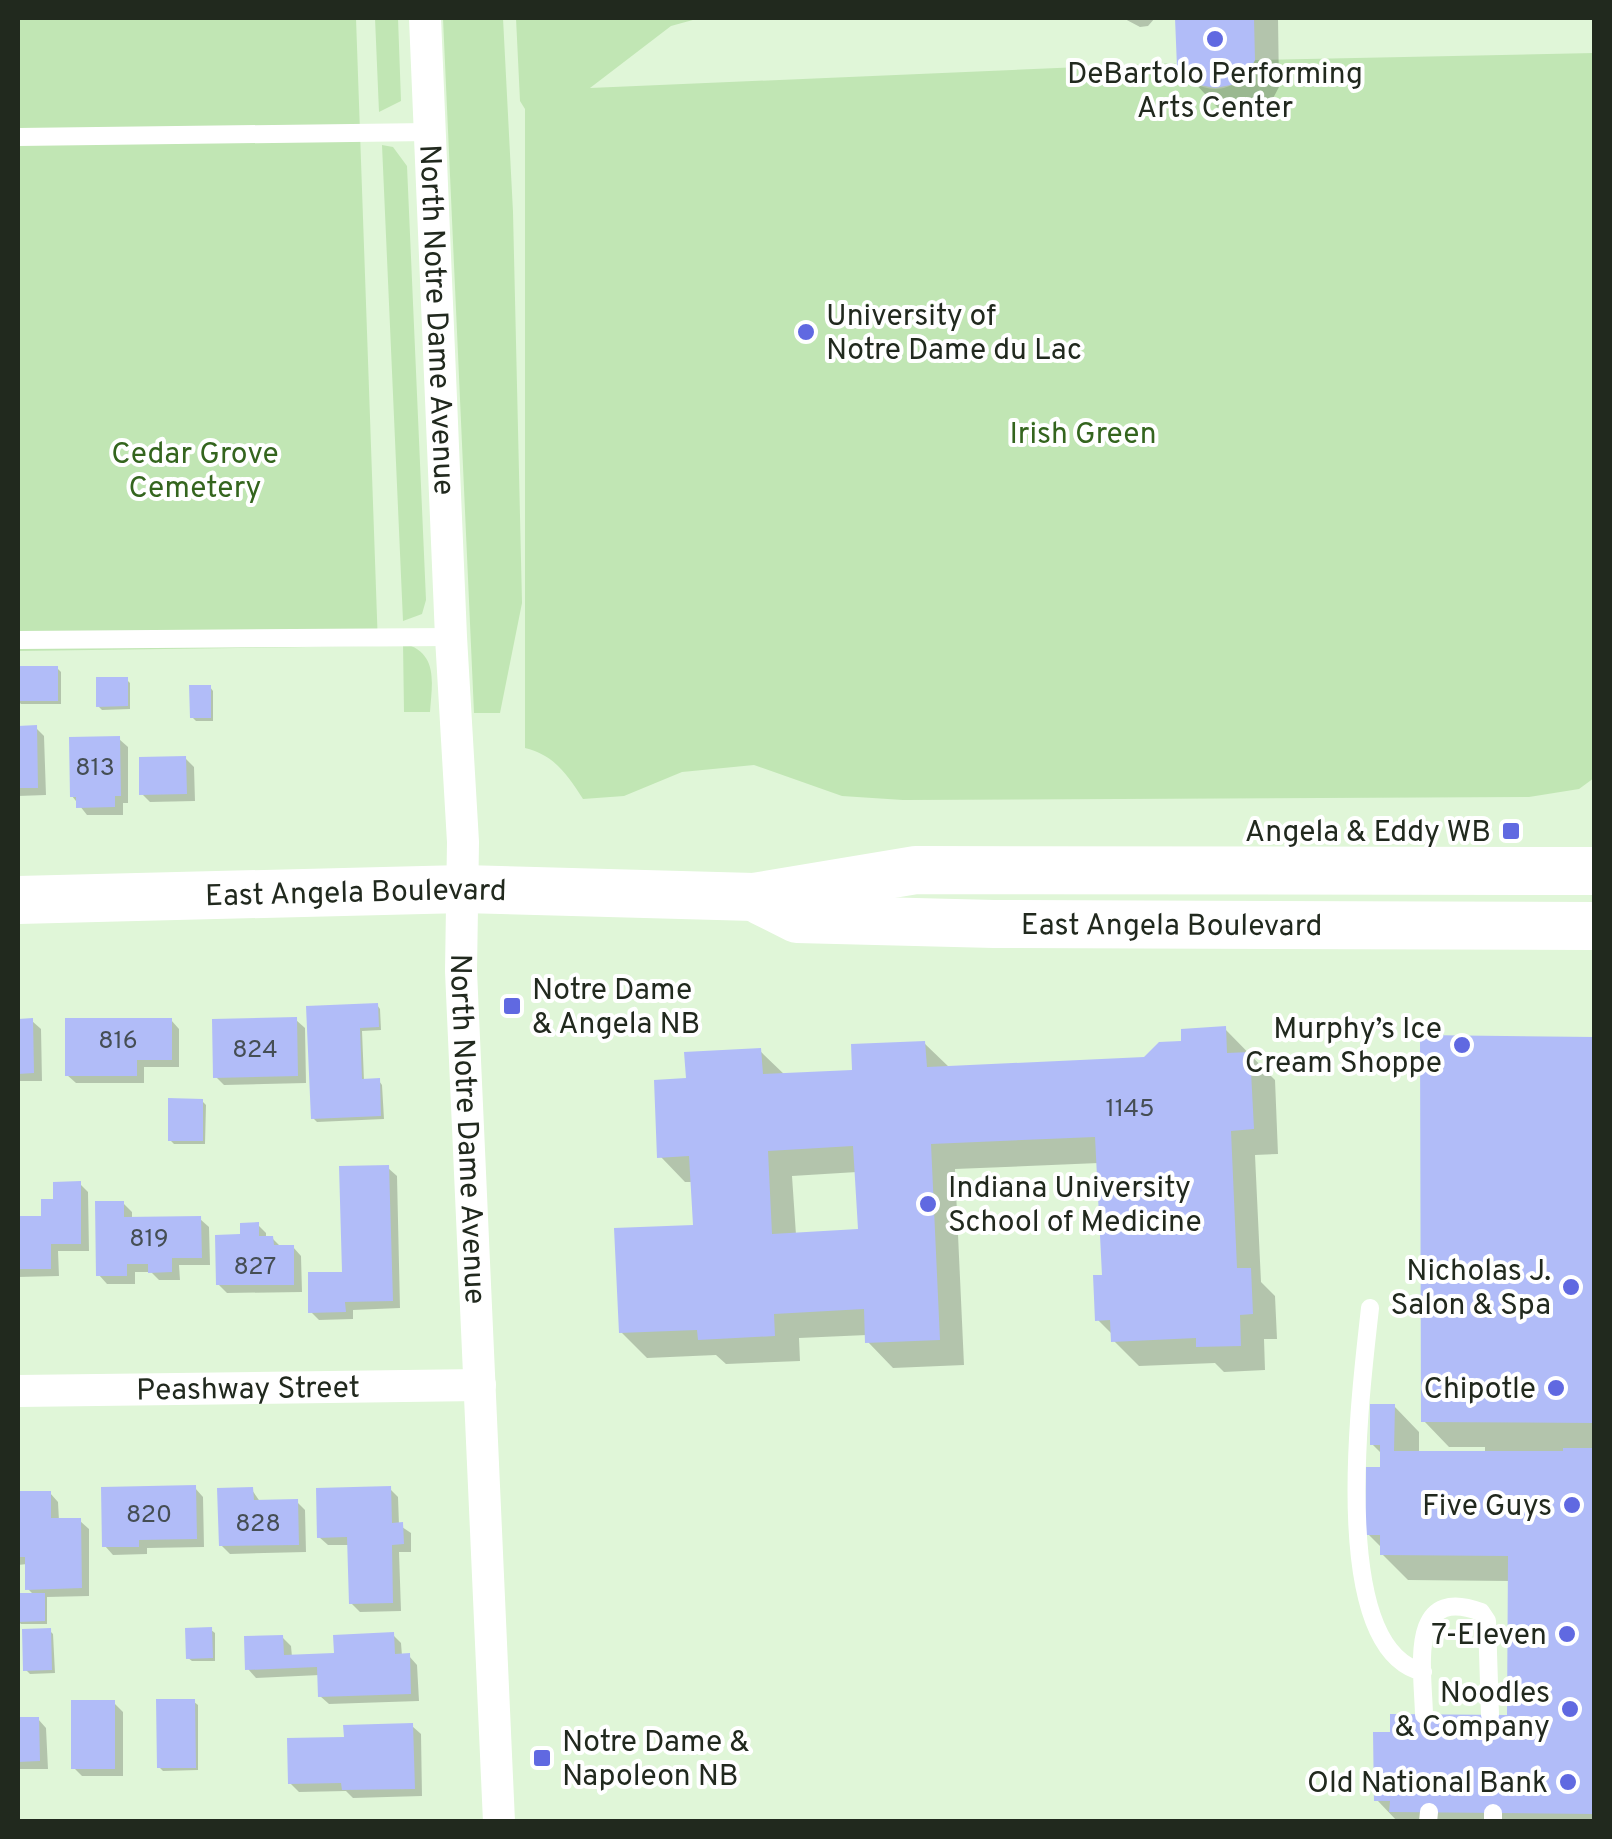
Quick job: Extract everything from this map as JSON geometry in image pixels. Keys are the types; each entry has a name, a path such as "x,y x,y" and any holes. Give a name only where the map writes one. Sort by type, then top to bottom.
{"main road":[{"name":"East Angela Boulevard","path":"18,900 463,889 754,897 916,870 1594,871"},
{"name":"East Angela Boulevard","path":"754,897 797,918 994,924 1594,926"}],"street":[{"name":"North Notre Dame Avenue","path":"424,18 499,1822"},
{"name":"Peashway Street","path":"18,1391 480,1385"}],"lane":[{"path":"18,137 430,132"},
{"path":"18,640 450,637"},
{"path":"1370,1308 1359,1408 1358,1560 1367,1602 1386,1642 1409,1669 1424,1672"},
{"path":"1424,1715 1424,1640 1428,1620 1436,1610 1452,1605 1481,1612 1488,1621 1490,1715"}],"green space":[{"name":"Cedar Grove Cemetery","path":"18,18 356,18 378,646 18,651"},
{"path":"375,18 398,18 401,101 379,112"},
{"path":"443,18 503,18 513,212 522,603 500,713 474,713"},
{"name":"Irish Green","path":"516,18 700,18 671,26 590,88 1175,63 1194,83 1216,89 1238,81 1255,60 1594,53 1594,778 1579,789 1529,797 903,800 842,796 754,765 682,772 624,796 583,799 559,767 544,755 525,748 525,109 520,101"},
{"path":"382,145 393,147 407,166 426,600 422,614 403,621"},
{"path":"403,643 428,661 432,680 430,712 404,712"}],"building":[{"name":"DeBartolo Performing Arts Center","path":"1175,18 1254,18 1255,60 1245,78 1215,88 1190,83 1177,67"},
{"path":"18,666 58,666 58,701 18,701"},
{"path":"96,677 128,677 128,706 96,707"},
{"path":"189,685 211,685 211,718 190,718"},
{"path":"37,725 38,788 18,788 18,726"},
{"path":"120,736 121,796 115,796 115,807 76,808 76,797 70,797 69,737"},
{"path":"186,756 187,794 139,795 139,757"},
{"path":"378,1003 379,1027 360,1028 362,1079 380,1078 381,1116 311,1119 306,1006"},
{"path":"297,1017 298,1076 213,1078 212,1019"},
{"path":"33,1018 34,1073 18,1074 18,1019"},
{"path":"65,1018 172,1018 172,1060 137,1060 137,1076 65,1076"},
{"path":"1226,1026 1227,1053 1250,1052 1254,1129 1231,1131 1237,1268 1251,1268 1253,1314 1240,1315 1241,1346 1196,1347 1196,1338 1111,1342 1110,1320 1095,1321 1093,1275 1102,1275 1095,1137 931,1144 940,1340 865,1343 864,1309 774,1314 775,1336 698,1340 697,1330 619,1333 614,1228 693,1225 689,1156 657,1158 654,1080 686,1078 684,1052 761,1048 763,1074 852,1070 851,1044 925,1041 927,1067 1144,1057 1159,1042 1181,1041 1181,1029","holes":["853,1146 858,1229 772,1234 768,1151"]},
{"path":"1420,1035 1594,1037 1594,1423 1421,1422"},
{"path":"168,1098 203,1099 203,1141 168,1141"},
{"path":"389,1165 393,1301 345,1302 346,1312 308,1313 308,1272 342,1272 339,1166"},
{"path":"81,1181 81,1244 51,1244 51,1269 18,1269 18,1216 41,1216 41,1199 53,1199 53,1182"},
{"path":"95,1201 124,1201 124,1217 201,1216 202,1258 172,1258 172,1272 148,1273 148,1264 127,1264 127,1276 96,1276"},
{"path":"259,1222 259,1236 273,1236 274,1245 294,1245 294,1285 216,1285 215,1235 240,1234 240,1223"},
{"path":"1370,1404 1395,1404 1394,1451 1594,1448 1594,1814 1389,1812 1390,1801 1374,1801 1373,1732 1390,1732 1390,1714 1507,1715 1508,1556 1380,1555 1380,1535 1365,1535 1366,1467 1380,1467 1380,1445 1370,1445"},
{"path":"196,1485 197,1539 139,1540 139,1547 102,1547 101,1487"},
{"path":"391,1486 392,1523 403,1522 404,1544 392,1545 393,1603 349,1604 347,1537 317,1538 316,1488"},
{"path":"253,1487 254,1500 298,1499 299,1545 219,1546 217,1488"},
{"path":"18,1491 51,1491 51,1518 81,1518 82,1588 25,1590 25,1557 18,1557"},
{"path":"18,1593 45,1593 45,1621 18,1622"},
{"path":"212,1627 213,1658 186,1659 185,1628"},
{"path":"51,1628 52,1670 23,1671 22,1629"},
{"path":"394,1632 395,1654 410,1653 411,1694 318,1697 317,1667 245,1670 244,1636 283,1635 284,1655 334,1653 333,1635"},
{"path":"156,1699 195,1699 196,1768 157,1768"},
{"path":"71,1700 115,1700 115,1769 71,1769"},
{"path":"18,1717 39,1717 40,1761 18,1762"},
{"path":"413,1723 415,1789 342,1790 341,1783 288,1784 287,1738 344,1737 343,1725"}],"place":[{"name":"DeBartolo Performing Arts Center","path":"1215,39"},
{"name":"University of Notre Dame du Lac","path":"806,332"},
{"name":"Angela & Eddy WB","path":"1511,831"},
{"name":"Notre Dame & Angela NB","path":"512,1006"},
{"name":"Murphy’s Ice Cream Shoppe","path":"1462,1045"},
{"name":"Indiana University School of Medicine","path":"928,1204"},
{"name":"Nicholas J. Salon & Spa","path":"1571,1287"},
{"name":"Chipotle","path":"1556,1388"},
{"name":"Five Guys","path":"1572,1505"},
{"name":"7-Eleven","path":"1567,1634"},
{"name":"Noodles & Company","path":"1570,1709"},
{"name":"Notre Dame & Napoleon NB","path":"542,1758"},
{"name":"Old National Bank","path":"1568,1782"}]}
